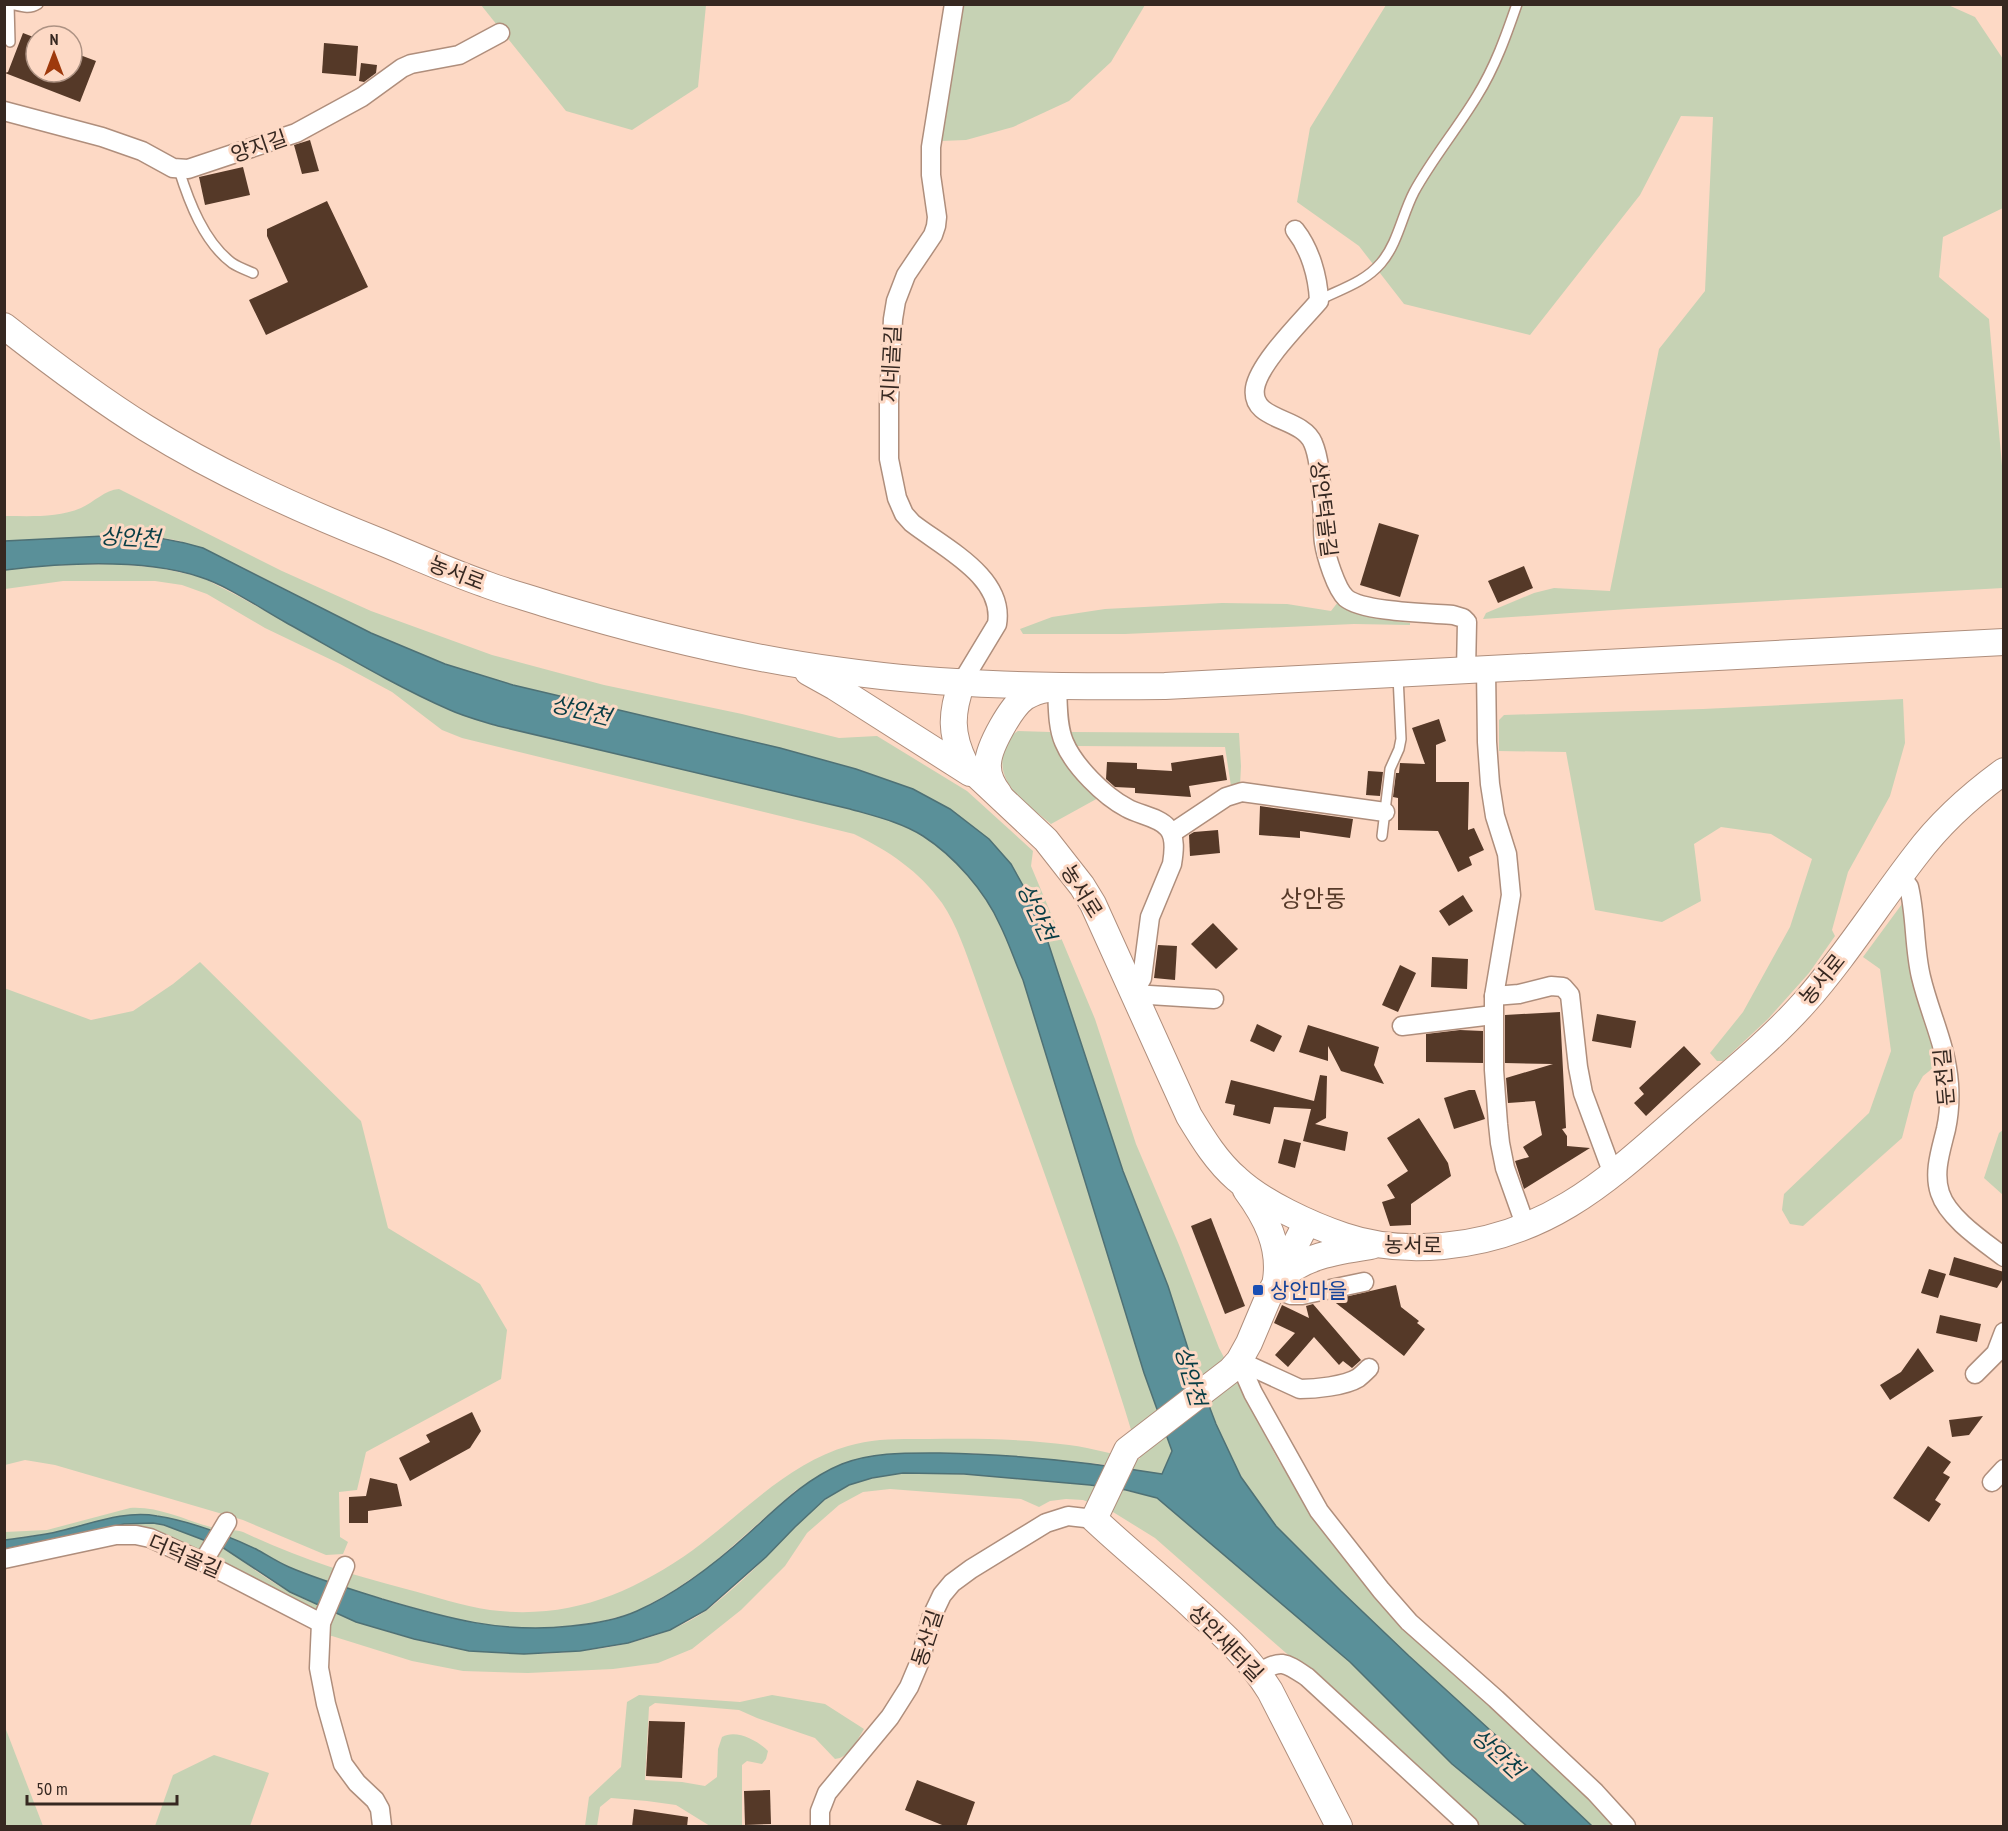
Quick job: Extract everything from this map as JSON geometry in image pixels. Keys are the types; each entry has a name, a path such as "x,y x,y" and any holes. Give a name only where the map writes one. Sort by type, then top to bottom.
{"street":[{"name":"지네골길","path":"954,4 932,147 931,176 937,217 936,226 933,235 906,275 896,301 893,319 889,459 897,498 904,514 912,523 976,570 986,581 997,601 998,624 962,682"},
{"name":"양지길","path":"179,170 296,133 362,97 402,68 411,64 459,55 500,33"},
{"path":"4,111 128,146 179,170"},
{"path":"1295,230 1309,253 1319,289 1319,301"},
{"name":"상안턱골길","path":"1319,301 1275,353 1263,371 1255,390 1256,403 1262,410 1299,427 1308,434 1313,443 1322,494 1326,552 1341,593 1357,604 1452,615 1463,618 1467,622 1467,633 1476,670 1487,742 1495,816 1507,854 1511,895 1493,1005 1494,1070 1500,1143 1505,1168 1526,1227"},
{"name":"농서로","path":"4,326 56,367 146,428 238,480 346,528 485,584 597,619 728,652 843,672 1057,687 1165,686 1995,644"},
{"path":"783,662 818,676 982,781"},
{"name":"농서로","path":"962,682 953,716 957,749 965,764 1046,840 1082,886 1093,904 1189,1116 1220,1161 1238,1180 1307,1222 1358,1241 1405,1248 1462,1245 1507,1234 1542,1221 1570,1205 1613,1174 1757,1049 1804,1003 1917,854 1944,823 2004,771"},
{"path":"1003,799 996,790 988,771 993,745 1017,704 1033,693 1057,687 1060,727 1064,742 1085,773 1101,790 1126,808 1160,822 1172,833 1172,864 1150,917 1142,978 1133,994 1214,999"},
{"path":"1172,833 1226,797 1242,792 1385,812"},
{"name":"둔전길","path":"1901,876 1909,886 1921,977 1939,1029 1947,1065 1949,1106 1938,1162 1939,1192 1953,1215 2004,1257"},
{"path":"1402,1026 1493,1005 1519,994 1551,986 1563,987 1570,995 1583,1093 1613,1174"},
{"path":"1238,1180 1261,1210 1273,1237 1277,1260 1274,1286"},
{"path":"1096,1514 1129,1450 1235,1366 1307,1222"},
{"path":"1274,1286 1293,1268 1313,1259 1357,1248 1381,1245"},
{"path":"1274,1286 1291,1295 1302,1295 1364,1282"},
{"path":"1975,1374 1996,1353 2004,1332"},
{"path":"1235,1366 1300,1389 1348,1382 1358,1378 1369,1368"},
{"path":"1235,1366 1319,1511 1381,1590 1409,1622 1588,1785 1626,1827"},
{"name":"상안새터길","path":"1096,1514 1155,1572 1228,1638 1259,1673 1338,1827"},
{"name":"동산길","path":"820,1827 820,1811 827,1793 890,1717 909,1687 920,1661 932,1616 942,1594 952,1583 971,1569 1046,1523 1068,1516 1096,1514"},
{"path":"205,1559 225,1526"},
{"name":"더덕골길","path":"4,1559 116,1535 126,1534 150,1538 205,1559 322,1620"},
{"path":"344,1569 322,1620 319,1668 343,1764 375,1800 380,1809 382,1827"},
{"path":"1259,1673 1275,1664 1285,1663 1307,1677 1469,1827"}],"lane":[{"path":"10,42 10,4 33,8 38,4"},
{"path":"1319,301 1350,286 1382,262 1391,248 1414,192 1477,96 1498,56 1517,4"},
{"path":"179,170 208,236 233,264 253,273"},
{"path":"1382,836 1390,769 1401,739 1398,674"}],"green space":[{"path":"1946,4 1975,17 2003,59 2003,208 1943,237 1939,277 1989,319 2003,477 2003,588 1483,619 1486,613 1534,593 1554,588 1610,591 1659,349 1705,291 1713,117 1681,116 1640,195 1530,335 1404,304 1359,246 1297,202 1310,128 1386,5"},
{"path":"481,5 706,5 698,87 632,130 566,111"},
{"path":"962,5 1145,5 1111,62 1069,101 1013,127 966,140 941,141"},
{"path":"119,489 282,571 371,611 492,655 604,685 742,714 839,738 877,736 967,791 1033,851 1031,866 1095,1019 1136,1144 1219,1348 1278,1460 1313,1513 1585,1789 1618,1826 1592,1826 1341,1591 1276,1526 1241,1477 1216,1425 1168,1286 1123,1171 1045,933 1011,864 989,839 950,809 913,789 857,769 780,748 513,685 445,664 371,633 240,566 180,541 153,536 124,535 5,541 5,516 43,516 72,511 104,494"},
{"path":"117,564 160,568 201,577 418,695 453,711 498,726 850,809 897,823 935,844 968,875 994,912 1023,980 1144,1373 1172,1450 1162,1474 1100,1464 970,1453 904,1453 870,1456 796,1490 711,1565 673,1591 636,1612 603,1621 529,1629 455,1620 323,1581 228,1537 157,1516 118,1517 57,1532 5,1540 5,1532 47,1530 130,1508 152,1509 214,1528 243,1532 323,1565 458,1603 490,1610 546,1611 598,1600 646,1579 693,1550 766,1491 805,1464 858,1443 898,1439 1017,1440 1078,1446 1140,1459 1077,1264 965,949 942,903 913,872 879,847 854,834 462,738 442,730 392,692 265,628 207,594 182,585 155,581 63,581 5,589 5,570 37,566"},
{"path":"1338,602 1373,616 1410,623 1410,625 1354,624 1125,634 1023,634 1020,629 1052,617 1105,609 1222,603 1287,604 1331,611"},
{"path":"1903,699 1905,743 1890,796 1848,872 1832,930 1835,936 1809,973 1768,1019 1723,1061 1717,1061 1710,1053 1743,1012 1790,927 1812,859 1771,834 1721,827 1694,844 1701,901 1662,922 1595,910 1566,752 1499,751 1499,720 1504,715 1703,709"},
{"path":"1018,731 1050,732 1058,748 1100,797 1051,824 1016,794 1005,776 1002,766 1004,747 1009,738"},
{"path":"1071,732 1239,733 1240,786 1231,786 1225,747 1076,746"},
{"path":"1902,904 1906,906 1941,1066 1933,1068 1923,1076 1914,1092 1902,1138 1803,1226 1790,1224 1782,1210 1784,1194 1869,1113 1891,1051 1880,969 1863,957"},
{"path":"200,962 361,1121 388,1228 480,1284 507,1330 501,1379 366,1452 357,1490 339,1492 340,1537 348,1542 343,1554 326,1555 243,1520 55,1465 25,1460 5,1465 4,988 91,1020 133,1011 173,984"},
{"path":"2003,1130 2003,1195 1984,1178 1999,1133"},
{"path":"903,1473 967,1474 1063,1481 1157,1498 1350,1662 1452,1764 1527,1826 1475,1826 1310,1674 1155,1538 1113,1512 1083,1500 1050,1501 1039,1507 1021,1499 890,1489 863,1492 839,1505 807,1533 785,1566 741,1610 692,1649 658,1663 613,1669 528,1673 463,1671 412,1661 332,1636 326,1637 285,1598 167,1537 5,1554 5,1549 107,1527 135,1523 161,1524 213,1543 303,1599 367,1625 418,1640 471,1650 524,1654 571,1652 643,1639 687,1622 707,1610 738,1584 827,1498 856,1483"},
{"path":"639,1695 740,1702 772,1695 825,1704 864,1729 848,1752 835,1759 815,1738 739,1710 655,1703 649,1707 645,1780 705,1786 717,1777 718,1749 722,1737 728,1735 746,1737 768,1751 762,1764 747,1761 742,1765 742,1826 710,1826 676,1805 611,1798 600,1807 597,1826 585,1826 589,1797 621,1767 627,1702"},
{"path":"5,1727 43,1826 5,1826"},
{"path":"214,1755 269,1773 250,1826 155,1826 173,1775"}],"water":[{"name":"상안천","path":"124,535 164,539 203,548 371,633 445,664 513,685 780,748 856,769 913,789 950,809 989,839 1011,864 1045,933 1123,1171 1168,1286 1192,1361 1216,1424 1241,1477 1276,1526 1341,1591 1592,1826 1527,1826 1452,1764 1350,1662 1157,1498 1126,1490 964,1474 903,1473 872,1478 849,1485 825,1499 766,1557 706,1610 670,1630 628,1643 580,1651 524,1654 469,1651 414,1639 356,1622 290,1592 222,1547 164,1525 124,1524 5,1549 5,1540 53,1533 120,1516 157,1516 182,1521 220,1534 256,1549 300,1572 429,1612 498,1626 546,1628 571,1626 621,1617 652,1604 696,1577 804,1486 829,1470 854,1460 890,1454 996,1455 1051,1459 1162,1474 1172,1451 1144,1373 1023,980 994,912 967,875 935,844 897,823 850,809 498,726 462,715 387,679 232,591 200,577 153,567 103,564 52,565 5,570 5,541"}],"building":[{"path":"24,33 24,80 5,73 8,72"},
{"path":"324,43 358,46 356,76 322,73"},
{"path":"84,56 96,61 80,102 33,84 84,84"},
{"path":"361,63 377,65 376,73 364,82 359,81"},
{"path":"310,140 319,171 302,174 294,145"},
{"path":"243,167 250,195 205,205 199,177"},
{"path":"327,201 368,287 266,335 249,300 288,282 267,236 267,229"},
{"path":"1379,523 1419,535 1400,597 1360,585"},
{"path":"1524,566 1533,588 1498,603 1488,581"},
{"path":"1439,719 1446,741 1436,745 1436,782 1469,782 1468,830 1474,828 1484,850 1469,857 1472,865 1458,872 1438,831 1398,830 1398,798 1393,797 1396,773 1399,773 1400,763 1425,764 1412,728"},
{"path":"1223,755 1227,780 1189,786 1191,797 1135,793 1135,788 1115,787 1106,779 1107,762 1137,763 1137,769 1172,771 1171,763"},
{"path":"1368,771 1383,772 1380,796 1366,795"},
{"path":"1260,806 1353,819 1350,838 1300,831 1300,838 1259,835"},
{"path":"1218,830 1220,853 1190,856 1189,835 1194,832"},
{"path":"1463,895 1473,911 1449,926 1439,911"},
{"path":"1213,923 1238,949 1216,969 1191,944"},
{"path":"1158,945 1177,946 1175,980 1154,978"},
{"path":"1432,957 1468,959 1467,989 1431,987"},
{"path":"1400,965 1416,973 1398,1012 1382,1005"},
{"path":"1560,1012 1566,1128 1562,1129 1567,1136 1567,1146 1590,1148 1524,1189 1515,1161 1529,1157 1523,1147 1542,1135 1535,1101 1508,1103 1506,1078 1553,1064 1505,1063 1505,1015"},
{"path":"1597,1014 1636,1021 1631,1048 1592,1041"},
{"path":"1257,1024 1282,1036 1274,1052 1250,1041"},
{"path":"1308,1025 1379,1047 1374,1065 1384,1084 1341,1071 1328,1046 1328,1061 1299,1052"},
{"path":"1460,1030 1483,1031 1483,1063 1426,1062 1426,1034"},
{"path":"1684,1046 1701,1064 1646,1116 1634,1103 1644,1094 1639,1088"},
{"path":"1320,1075 1327,1076 1326,1118 1315,1124 1348,1132 1345,1151 1303,1141 1311,1109 1274,1107 1270,1124 1233,1115 1235,1105 1225,1103 1231,1080 1314,1101"},
{"path":"1475,1090 1485,1119 1454,1129 1444,1098"},
{"path":"1419,1118 1448,1163 1451,1176 1411,1204 1411,1225 1390,1226 1382,1202 1395,1198 1387,1185 1408,1171 1387,1138"},
{"path":"1284,1139 1301,1143 1295,1168 1278,1163"},
{"path":"1211,1218 1245,1306 1225,1314 1191,1226"},
{"path":"1954,1257 2004,1272 2004,1277 1997,1288 1949,1275"},
{"path":"1929,1269 1946,1274 1938,1298 1921,1293"},
{"path":"1396,1285 1401,1307 1419,1321 1417,1323 1425,1329 1404,1356 1332,1300"},
{"path":"1313,1304 1361,1360 1352,1368 1343,1361 1339,1365 1314,1337 1288,1367 1275,1355 1295,1333 1274,1323 1282,1305 1309,1318 1306,1306"},
{"path":"1940,1315 1981,1324 1977,1342 1936,1333"},
{"path":"1918,1348 1934,1371 1890,1400 1880,1385 1901,1372"},
{"path":"472,1412 481,1431 470,1448 410,1481 399,1458 430,1442 426,1435"},
{"path":"1983,1416 1969,1435 1952,1437 1949,1420"},
{"path":"1928,1446 1951,1462 1943,1473 1950,1477 1935,1500 1941,1504 1929,1522 1893,1498"},
{"path":"370,1478 397,1484 402,1506 368,1511 368,1523 349,1523 349,1497 366,1496"},
{"path":"649,1721 685,1722 682,1778 646,1776"},
{"path":"917,1780 975,1802 966,1827 947,1827 905,1810"},
{"path":"770,1790 771,1824 745,1825 744,1791"},
{"path":"634,1809 688,1817 687,1827 632,1827"}],"place":[{"name":"상안마을","path":"1258,1290"}],"district":[{"name":"상안동","path":"1313,898"}]}
